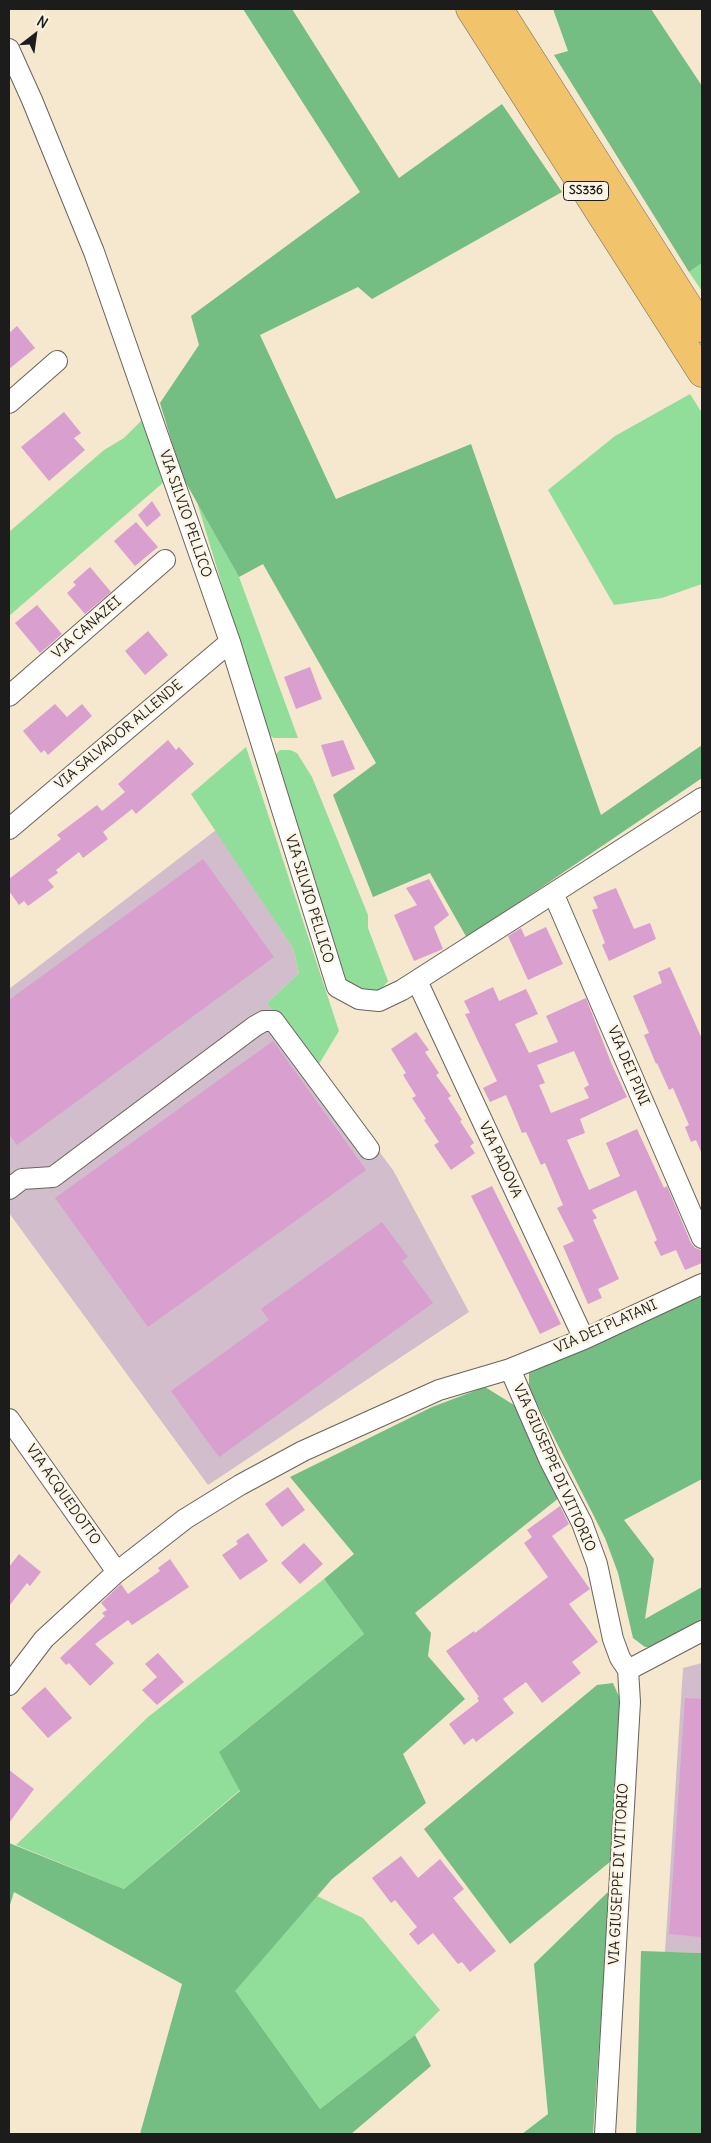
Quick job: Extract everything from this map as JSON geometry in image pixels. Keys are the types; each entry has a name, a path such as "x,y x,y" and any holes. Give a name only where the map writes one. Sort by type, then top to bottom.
{"highway":[{"name":"SS336","path":"479,12 702,328"},
{"name":"SS336","path":"479,12 702,373"}],"street":[{"name":"VIA SILVIO PELLICO","path":"9,50 36,109 94,252 230,642 337,987 359,999 379,1001 417,981"},
{"path":"9,403 57,361"},
{"name":"VIA CANAZEI","path":"9,696 166,560"},
{"name":"VIA SALVADOR ALLENDE","path":"9,829 230,642"},
{"path":"417,981 702,798"},
{"name":"VIA DEI PINI","path":"554,894 702,1238"},
{"name":"VIA PADOVA","path":"417,981 584,1339"},
{"path":"9,1189 22,1179 53,1177 264,1021 274,1021 369,1149"},
{"name":"VIA DEI PLATANI","path":"510,1369 584,1339 702,1284"},
{"name":"VIA GIUSEPPE DI VITTORIO","path":"9,1685 44,1639 117,1572 185,1519 294,1455 440,1390 510,1369 550,1461 582,1523 597,1564 613,1639 620,1658 628,1670 630,1702 605,2134"},
{"name":"VIA ACQUEDOTTO","path":"9,1419 117,1572"},
{"path":"628,1670 702,1631"}],"shaded area":[{"path":"216,830 293,948 299,973 267,1003 393,1170 469,1312 208,1485 9,1213 9,989"},
{"path":"702,1663 702,1953 665,1952 683,1668"}],"green space":[{"path":"243,9 292,9 399,178 502,104 562,192 372,299 358,287 260,335 336,499 471,444 601,815 702,745 702,778 467,938 430,873 373,897 333,795 376,763 263,564 239,577 182,476 160,403 199,345 191,316 360,192"},
{"path":"553,9 651,9 702,86 702,263 689,272 554,55 568,51"},
{"path":"702,263 702,291 689,272"},
{"path":"690,394 702,413 702,584 662,598 614,605 548,490 615,436"},
{"path":"142,420 165,481 9,616 9,532 104,450 124,438"},
{"path":"197,502 239,577 298,738 274,738 267,734"},
{"path":"246,747 339,1031 316,1069 267,1003 299,973 293,948 191,794"},
{"path":"280,750 290,750 297,753 312,777 368,915 368,928 388,981 379,992 373,995 343,980 274,756"},
{"path":"702,1289 702,1479 624,1520 654,1559 645,1619 702,1587 702,1626 664,1640 651,1647 645,1647 633,1638 618,1573 605,1538 529,1388 529,1373"},
{"path":"485,1387 522,1410 560,1497 415,1613 431,1633 428,1656 465,1699 403,1754 426,1803 332,1879 235,1991 320,2109 415,2035 431,2066 351,2134 140,2134 182,1984 14,1892 9,1908 9,1843 124,1889 240,1791 219,1752 364,1634 324,1579 354,1554 290,1477 432,1407"},
{"path":"324,1579 364,1634 220,1751 240,1790 124,1889 16,1845 148,1717"},
{"path":"613,1683 623,1706 611,1861 510,1944 424,1829 597,1685"},
{"path":"610,1890 593,2134 522,2134 548,2114 534,1964"},
{"path":"317,1896 363,1918 440,2010 415,2035 320,2109 234,1991"},
{"path":"641,1951 702,1953 702,2134 636,2134"}],"building":[{"path":"17,326 35,348 9,369 9,333"},
{"path":"64,412 81,433 74,438 85,450 49,481 21,447"},
{"path":"152,501 161,515 147,527 138,515"},
{"path":"136,522 158,547 135,566 114,541"},
{"path":"90,567 111,592 85,614 67,593 76,585 73,582"},
{"path":"37,605 62,634 40,653 15,623"},
{"path":"148,631 168,655 145,675 125,651"},
{"path":"310,667 322,699 296,709 284,677"},
{"path":"55,704 67,717 82,704 92,716 48,755 44,750 41,753 23,731"},
{"path":"168,740 176,750 179,747 194,764 136,814 132,809 103,832 108,839 83,858 79,852 56,870 58,873 48,880 54,887 28,906 24,901 19,905 9,891 9,879 61,839 57,835 97,805 102,811 125,792 118,784"},
{"path":"343,740 355,769 332,777 321,745"},
{"path":"203,859 274,957 17,1145 9,1134 9,1000"},
{"path":"429,879 449,915 434,927 443,949 414,961 394,915 417,905 406,888"},
{"path":"616,888 634,929 650,923 656,939 609,961 602,945 605,943 592,910 598,908 593,897"},
{"path":"546,927 563,964 528,980 508,936 521,928 525,937"},
{"path":"670,967 702,1039 702,1154 696,1140 691,1142 685,1127 689,1125 673,1088 669,1090 656,1064 644,1035 649,1033 633,996 662,983 658,972"},
{"path":"493,987 499,1001 526,989 538,1014 515,1024 529,1053 558,1042 546,1016 586,998 612,1065 627,1097 580,1119 585,1133 567,1140 589,1190 620,1176 606,1143 637,1129 664,1188 667,1186 691,1243 695,1248 701,1250 702,1263 685,1270 676,1250 661,1256 654,1242 657,1240 636,1190 592,1210 597,1218 593,1220 619,1279 598,1289 602,1298 588,1304 563,1246 574,1241 557,1208 563,1205 545,1163 541,1165 526,1132 522,1133 506,1095 490,1102 483,1088 497,1081 465,1014 470,1013 464,1001","holes":["574,1051 589,1085 584,1088 589,1098 551,1113 539,1085 545,1083 537,1065"]},
{"path":"416,1032 429,1050 425,1052 439,1073 436,1075 451,1096 448,1098 474,1143 470,1146 475,1153 451,1170 434,1145 439,1142 412,1098 416,1096 403,1075 406,1073 391,1049"},
{"path":"273,1041 366,1170 148,1327 55,1198"},
{"path":"492,1186 561,1324 540,1334 471,1196"},
{"path":"382,1222 408,1257 402,1261 433,1303 219,1457 171,1391 269,1320 261,1309"},
{"path":"288,1487 305,1510 282,1527 265,1504"},
{"path":"560,1506 569,1524 552,1536 590,1589 569,1604 598,1642 572,1662 581,1673 542,1703 526,1682 503,1699 514,1713 476,1742 473,1738 464,1745 449,1724 479,1701 477,1698 479,1697 446,1651 474,1631 475,1633 548,1577 524,1543 532,1537 527,1530"},
{"path":"248,1533 268,1561 240,1580 222,1555 238,1544 236,1541"},
{"path":"304,1543 323,1564 300,1584 281,1563"},
{"path":"19,1554 41,1572 30,1586 27,1583 9,1606 9,1567"},
{"path":"170,1559 189,1587 132,1625 128,1620 95,1644 114,1663 90,1686 69,1663 66,1665 60,1658 105,1616 102,1613 107,1610 101,1603 121,1584 128,1594 160,1571 158,1568"},
{"path":"158,1653 184,1682 157,1705 142,1690 157,1677 145,1664"},
{"path":"45,1687 72,1718 48,1738 21,1708"},
{"path":"685,1698 702,1699 702,1937 669,1934"},
{"path":"9,1770 34,1789 9,1823"},
{"path":"401,1856 418,1878 440,1859 464,1889 453,1898 496,1951 470,1972 462,1962 458,1964 433,1933 418,1945 409,1934 417,1927 395,1900 391,1903 372,1878"}]}
